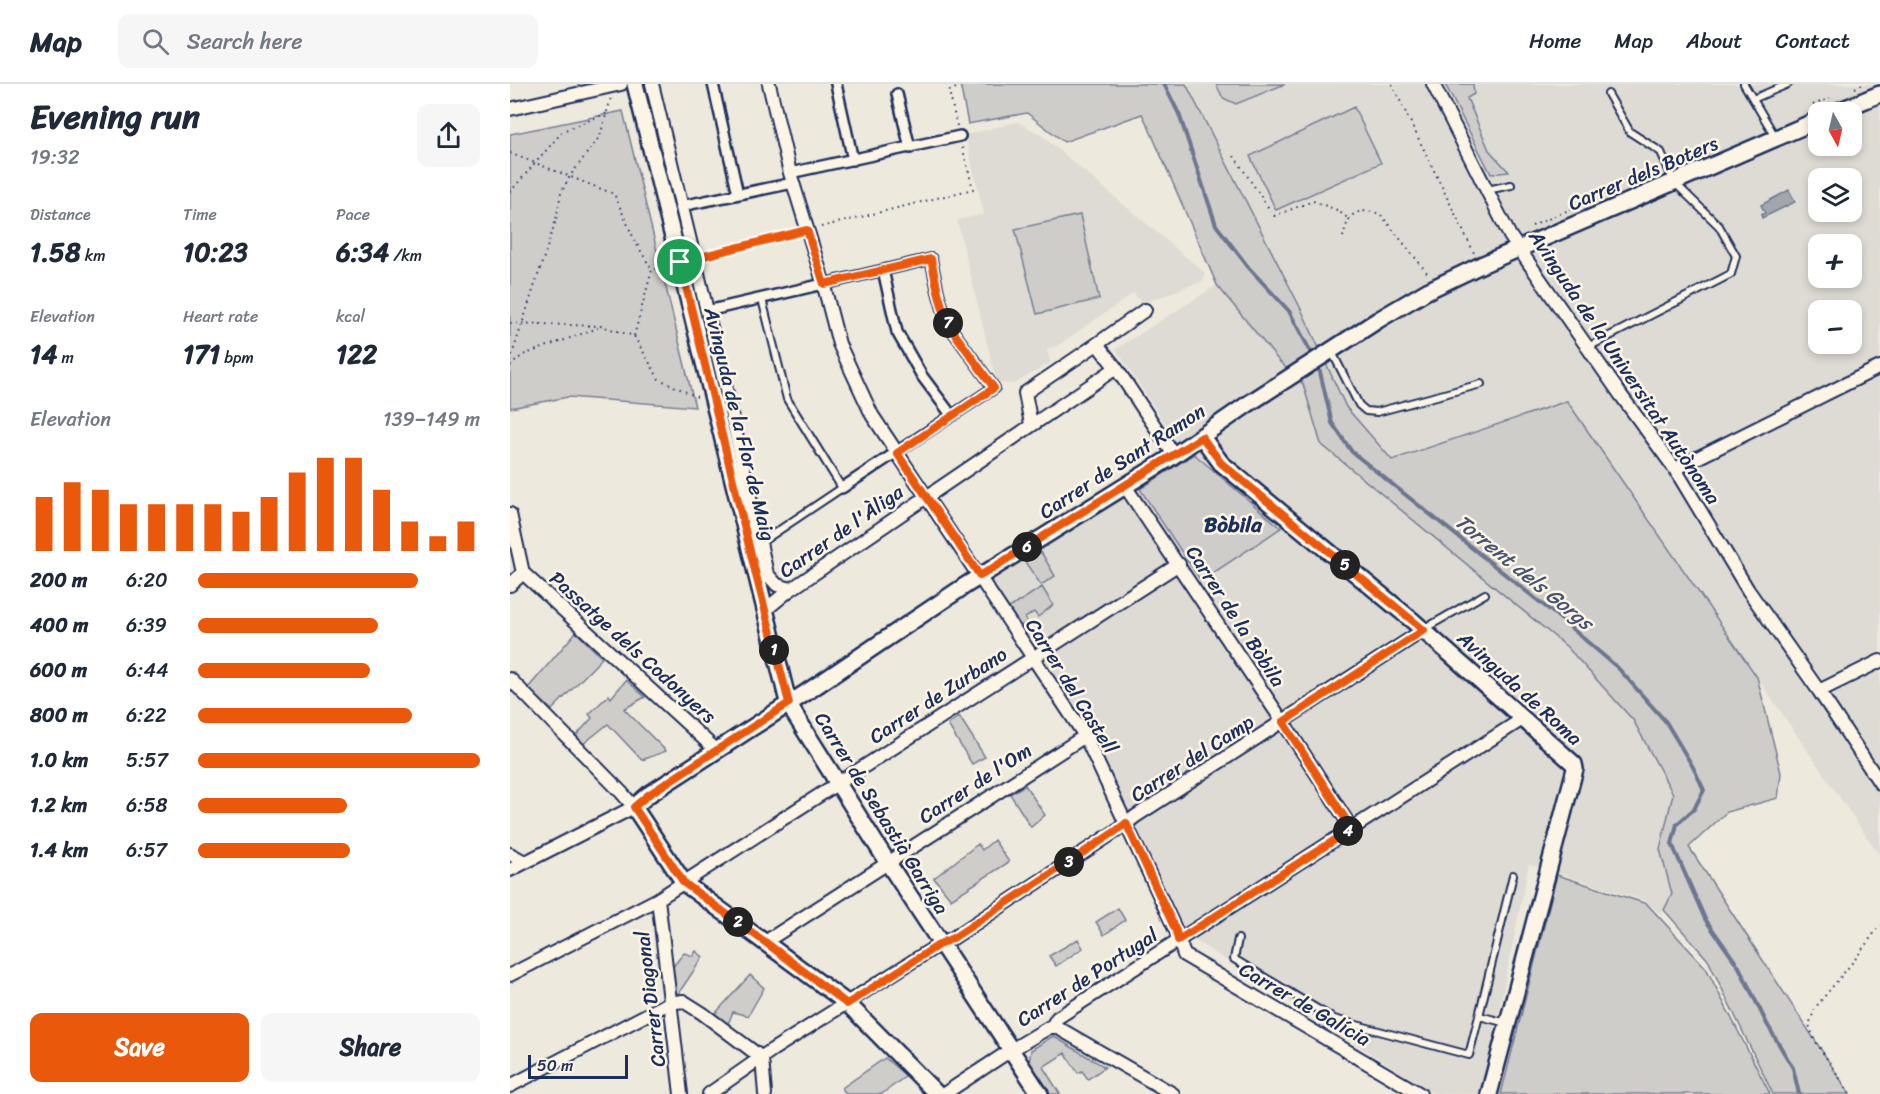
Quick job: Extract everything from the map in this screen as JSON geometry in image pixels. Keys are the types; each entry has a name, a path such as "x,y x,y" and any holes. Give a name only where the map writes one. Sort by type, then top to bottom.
{"street":[{"name":"Avinguda de la Flor de Maig","path":"635,84 687,260 707,311 767,574 770,580 777,585 791,589"},
{"name":"Avinguda de la Flor de Maig","path":"652,84 681,206 687,260 715,407 789,703"},
{"path":"713,84 738,194"},
{"name":"Carrer del Castell","path":"769,84 792,178 824,284 839,344 872,416 1085,736 1176,931 1178,940"},
{"path":"836,84 853,160"},
{"name":"Avinguda de la Universitat Autònoma","path":"1433,84 1510,236 1675,469 1748,590 1880,783"},
{"path":"510,109 618,85"},
{"path":"897,94 910,148"},
{"path":"1860,102 1880,94"},
{"name":"Carrer dels Boters","path":"1480,259 1519,249 1808,124"},
{"path":"681,206 738,194 853,160 960,136"},
{"path":"707,311 931,259 947,323 994,388 842,488"},
{"name":"Carrer de Sant Ramon","path":"510,870 634,807 648,795 980,576 1177,453 1204,441 1248,404 1378,320 1480,259"},
{"path":"883,270 897,332 922,376 952,416"},
{"path":"1031,424 1025,393 1145,310"},
{"path":"1097,344 1116,368 1172,452 1177,453"},
{"path":"1675,469 1880,367"},
{"name":"Carrer de l'Àliga","path":"765,611 791,589 1116,368"},
{"name":"Avinguda de Roma","path":"1204,441 1221,463 1424,630 1574,764 1575,769 1489,1094"},
{"name":"Carrer de la Bòbila","path":"1125,486 1179,564 1352,829"},
{"path":"510,513 523,573 510,585"},
{"name":"Carrer de Zurbano","path":"510,975 658,899 1179,564"},
{"name":"Passatge dels Codonyers","path":"523,573 716,750"},
{"name":"Carrer del Camp","path":"708,1094 940,944 953,938 1424,630"},
{"path":"1819,691 1880,661"},
{"path":"510,679 634,807 684,883 847,1004 937,1094"},
{"name":"Carrer de Sebastià Garriga","path":"789,703 888,863 1040,1094"},
{"name":"Carrer de Portugal","path":"944,1094 1053,1025 1057,1018 1524,718"},
{"name":"Carrer de l'Om","path":"765,942 1085,736"},
{"path":"510,854 525,862"},
{"name":"Carrer Diagonal","path":"658,899 681,1094"},
{"name":"Carrer de Galícia","path":"1178,940 1184,955 1420,1094"},
{"path":"510,1086 669,1004 683,1001 762,1058 765,1094"},
{"path":"1053,1025 1173,1094"}],"lane":[{"path":"1744,84 1776,138"},
{"path":"1753,99 1788,84"},
{"path":"1588,347 1731,273 1736,256 1719,226 1674,182 1661,152 1630,132 1608,94"},
{"path":"1487,190 1511,186"},
{"path":"760,543 842,488 787,399 762,299"},
{"path":"1327,354 1359,405 1366,411 1377,412 1481,384"},
{"path":"1424,630 1485,594"},
{"path":"1238,939 1234,959 1334,1019 1468,1055 1513,875"},
{"path":"1479,1016 1508,1023"}],"path":[{"path":"949,91 965,84"},
{"path":"1392,84 1480,259"},
{"path":"510,364 521,323 556,220 561,194 570,176 600,136 618,85"},
{"path":"510,192 563,131 607,113"},
{"path":"510,153 614,194 635,241 652,270 634,336"},
{"path":"1234,156 1274,216 1313,201 1337,210 1349,219"},
{"path":"652,270 973,189"},
{"path":"1343,237 1349,219 1355,213 1374,211 1381,214 1432,279"},
{"path":"510,323 601,326 634,336 659,379 715,407"},
{"path":"510,364 524,355 601,326"},
{"path":"1850,1094 1814,1039 1809,1025 1815,1008 1880,925"}],"shaded area":[{"path":"960,84 1186,84 1302,311 1346,407 1392,460 1567,401 1757,677 1781,773 1778,798 1727,812 1689,847 1850,1094 1773,1094 1708,960 1664,910 1672,894 1660,849 1673,794 1633,720 1567,647 1321,444 1303,384 1279,361 1217,285 1142,114 1064,142 1027,113 968,124"},
{"path":"1186,84 1880,84 1880,856 1567,401 1392,460 1346,407 1302,311"},
{"path":"1216,84 1285,84 1236,104 1223,98"},
{"path":"1445,84 1473,84 1474,94 1467,98 1489,150 1509,172 1491,174"},
{"path":"1354,107 1381,163 1276,210 1250,156"},
{"path":"623,111 695,407 568,397 510,408 510,134"},
{"path":"1018,122 1040,134 1205,273 1203,281 1141,304 1134,293 1057,346 1047,349 1050,363 1014,384 1000,383 996,380 957,220 984,214 965,135"},
{"path":"1789,190 1795,202 1762,218 1761,215 1765,213 1761,205"},
{"path":"1080,215 1099,299 1037,314 1015,229"},
{"path":"1217,285 1279,361 1303,384 1321,444 1567,647 1633,720 1673,794 1660,849 1672,894 1660,914 1646,901 1529,864 1482,1094 1434,1094 1182,932 1086,727 989,581 1179,445 1116,349"},
{"path":"1194,454 1281,528 1201,581 1140,489"},
{"path":"1041,552 1055,576 1041,585 1025,562"},
{"path":"1042,587 1053,605 1038,617 1034,612 1025,618 1027,622 1019,627 1009,608"},
{"path":"576,632 602,658 552,710 528,688"},
{"path":"626,680 645,697 624,709 666,751 642,760 608,724 583,744 575,737 592,718 589,714 609,695 611,698"},
{"path":"959,716 985,757 972,764 948,725"},
{"path":"1025,785 1045,815 1031,827 1010,794"},
{"path":"994,840 1009,862 951,899 934,878 978,844 982,850"},
{"path":"1557,875 1647,904 1706,968 1770,1094 1501,1094"},
{"path":"1118,908 1125,920 1104,935 1096,922"},
{"path":"1078,939 1083,948 1056,966 1049,956"},
{"path":"696,951 703,957 678,994 672,992 671,969 684,953 693,956"},
{"path":"750,975 764,988 748,1016 733,1012 728,1024 713,1016"},
{"path":"1053,1036 1105,1067 1088,1079 1082,1071 1078,1073 1065,1053 1043,1067 1060,1094 1049,1094 1029,1062 1031,1050"},
{"path":"885,1058 906,1076 882,1094 846,1094 842,1088"}],"waterway":[{"name":"Torrent dels Gorgs","path":"1164,84 1179,114 1216,225 1249,268 1289,311 1314,358"},
{"name":"Torrent dels Gorgs","path":"1317,365 1332,423 1352,452 1556,615 1618,668 1666,722 1704,790 1694,809 1677,824 1672,844 1705,919 1739,967 1767,1024 1793,1068 1799,1094"}],"district":[{"name":"Bòbila","path":"1233,525"}],"route":[{"path":"807,230 824,284 931,259 947,323 994,388 897,453 980,576 1202,437 1221,463 1424,630 1283,722 1352,829 1178,940 1176,931 1126,823 953,938 847,1004 684,883 634,807 648,795 789,703 680,262 807,230"}]}
